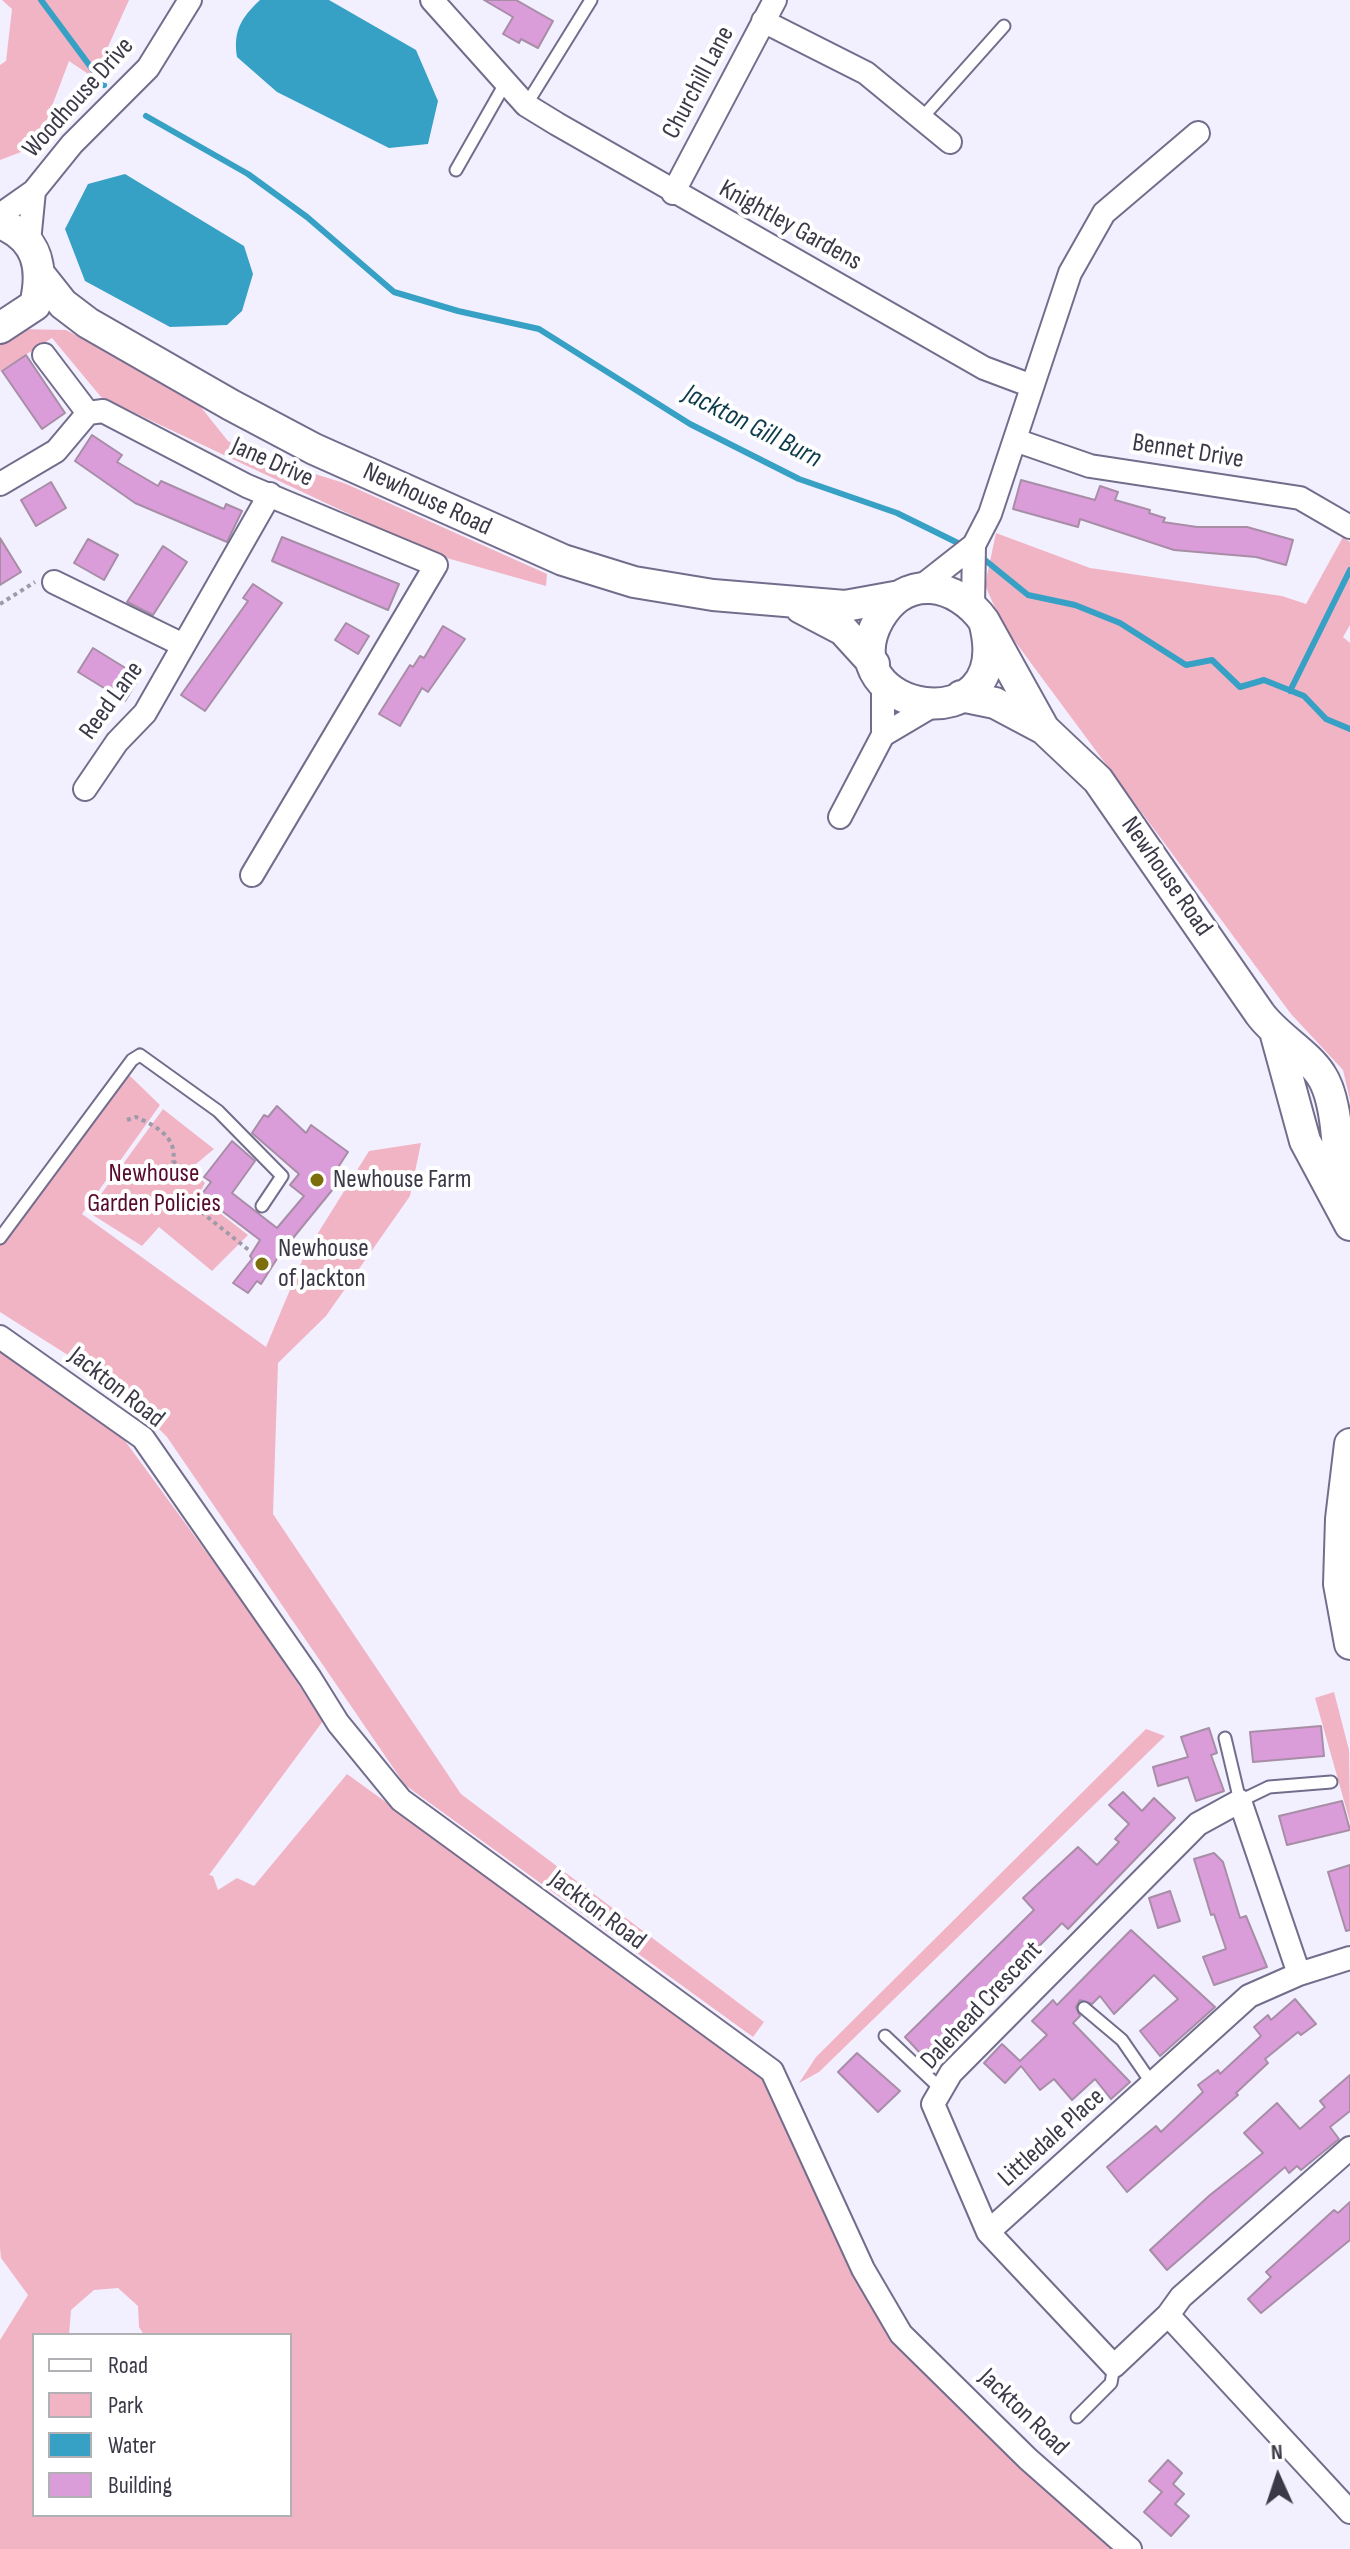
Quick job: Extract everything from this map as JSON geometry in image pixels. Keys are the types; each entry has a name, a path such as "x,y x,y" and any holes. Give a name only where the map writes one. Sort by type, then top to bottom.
{"street":[{"name":"Woodhouse Drive","path":"0,215 34,191 72,144 148,68 190,0"},
{"name":"Knightley Gardens","path":"432,0 526,105 673,193 984,368 1032,386"},
{"name":"Churchill Lane","path":"673,193 775,0"},
{"path":"763,21 866,73 950,142"},
{"path":"883,735 878,673 871,645 875,627 885,609 955,564 974,545 990,514 1070,273 1104,213 1198,133"},
{"name":"Woodhouse Drive","path":"29,242 34,191"},
{"path":"0,223 15,229 29,242 37,257 40,275 35,305 11,322"},
{"name":"Newhouse Road","path":"40,275 63,304 88,323 314,449 563,560 634,582 792,603 860,606 909,593"},
{"name":"Newhouse Road","path":"11,322 88,323"},
{"path":"0,484 56,451 88,413 44,355"},
{"name":"Jane Drive","path":"88,413 103,411 247,486 436,565 252,875"},
{"name":"Bennet Drive","path":"1015,440 1090,466 1300,498 1350,527"},
{"name":"Reed Lane","path":"85,789 117,742 145,713 270,494"},
{"path":"840,817 883,735 932,706 961,696 980,678 988,660 990,641 979,614 974,545"},
{"name":"Reed Lane","path":"54,582 183,645"},
{"path":"909,593 938,588 957,594 979,614"},
{"name":"Newhouse Road","path":"792,603 843,630 878,673"},
{"name":"Newhouse Road","path":"979,614 1044,729"},
{"path":"878,673 896,695 913,703 932,706"},
{"name":"Newhouse Road","path":"961,696 995,703 1044,729 1098,780 1276,1035 1305,1141 1345,1214"},
{"name":"Jackton Road","path":"0,1337 143,1438 338,1723 401,1800 772,2071 863,2269 901,2334 1028,2459 1130,2549"},
{"path":"1350,1444 1341,1519 1339,1584 1350,1644"},
{"path":"1240,1801 1299,1974"},
{"name":"Dalehead Crescent","path":"1114,2366 988,2232 933,2104 951,2073 1198,1824 1240,1801"},
{"name":"Littledale Place","path":"988,2232 1249,1996 1299,1974 1350,1958"},
{"path":"1114,2366 1168,2315 1181,2297 1350,2148"},
{"path":"1168,2315 1350,2512"}],"lane":[{"path":"526,105 591,0"},
{"path":"921,119 1004,26"},
{"path":"456,170 506,82"},
{"path":"0,1238 132,1060 140,1055 218,1111 282,1176 262,1206"},
{"path":"1225,1738 1240,1801 1269,1787 1331,1782"},
{"path":"1084,2008 1122,2040 1153,2085"},
{"path":"885,2036 941,2089"},
{"path":"1077,2417 1111,2383 1114,2366"}],"path":[{"path":"0,604 35,582 54,582"},
{"path":"127,1120 136,1117 168,1137 173,1145 173,1161 190,1174"},
{"path":"195,1207 250,1251"}],"green space":[{"path":"2,0 129,0 94,78 69,61 37,146 0,160 0,65 6,61 12,9"},
{"path":"19,329 66,330 192,396 228,441 263,458 344,483 547,574 546,586 436,555 101,397 52,338 0,371 0,341"},
{"path":"996,533 1090,568 1282,596 1306,604 1343,537 1350,542 1350,625 1343,637 1350,643 1350,1100 1343,1070 1291,1014 1002,624 985,585"},
{"path":"129,1075 160,1105 82,1214 266,1347 305,1254 369,1151 421,1143 410,1196 326,1316 278,1363 273,1514 461,1794 764,2022 753,2037 405,1785 167,1437 115,1385 0,1312 0,1231 110,1080"},
{"name":"Newhouse Garden Policies","path":"163,1109 214,1149 190,1169 205,1183 198,1196 248,1235 212,1271 159,1227 142,1246 88,1212"},
{"path":"0,1344 112,1423 245,1605 323,1721 209,1875 213,1876 218,1890 237,1878 254,1886 347,1774 765,2076 871,2307 916,2361 1113,2549 0,2549 0,2340 28,2295 1,2258"},
{"path":"1334,1692 1349,1750 1350,1822 1315,1698"},
{"path":"1146,1729 1165,1736 819,2072 799,2083 816,2057"}],"water":[{"path":"260,0 329,0 416,50 438,101 428,144 389,148 277,92 237,57 236,40 240,26"},
{"path":"125,174 244,246 253,274 242,311 227,325 170,327 85,281 65,229 88,184"}],"building":[{"path":"484,0 516,0 553,21 538,48 521,39 519,43 503,34 513,17"},
{"path":"26,355 65,413 42,429 2,371"},
{"path":"92,435 122,455 117,462 158,486 161,481 224,509 226,504 242,511 227,542 135,503 75,461"},
{"path":"1021,480 1095,500 1100,486 1118,492 1115,500 1150,510 1149,513 1165,518 1163,522 1197,527 1247,527 1293,540 1286,565 1256,557 1174,550 1080,519 1078,527 1013,509"},
{"path":"51,482 66,508 36,526 21,500"},
{"path":"282,537 399,584 388,610 272,561"},
{"path":"0,538 21,572 0,585"},
{"path":"88,539 118,555 104,580 74,563"},
{"path":"163,546 187,562 153,615 127,602"},
{"path":"253,584 282,603 205,711 181,695 248,601 243,598"},
{"path":"346,623 369,636 358,654 335,640"},
{"path":"443,626 465,639 428,692 422,688 400,726 379,714 410,665 413,667 420,656 424,658"},
{"path":"93,648 140,677 125,701 78,672"},
{"name":"Newhouse Farm","path":"277,1106 306,1133 311,1125 348,1152 335,1172 342,1178 280,1254 261,1284 257,1281 248,1293 233,1283 252,1259 250,1256 260,1240 201,1195 211,1182 204,1177 232,1141 255,1161 232,1193 277,1228 304,1196 290,1185 299,1174 252,1133 264,1115 268,1117"},
{"path":"1321,1726 1324,1756 1253,1762 1250,1732"},
{"path":"1209,1728 1217,1753 1211,1755 1224,1791 1196,1801 1188,1777 1158,1786 1153,1767 1188,1757 1181,1737"},
{"path":"1123,1792 1142,1811 1154,1798 1175,1818 1068,1929 1062,1923 957,2029 954,2026 922,2055 905,2037 1034,1910 1023,1898 1078,1847 1097,1865 1119,1842 1115,1839 1129,1824 1109,1805"},
{"path":"1342,1801 1350,1830 1287,1845 1279,1816"},
{"path":"1214,1853 1223,1862 1240,1918 1246,1916 1267,1967 1214,1985 1203,1957 1226,1949 1214,1914 1211,1915 1194,1859"},
{"path":"1350,1865 1350,1930 1346,1931 1328,1872"},
{"path":"1170,1891 1180,1921 1158,1928 1149,1898"},
{"path":"1131,1930 1215,2007 1160,2056 1140,2031 1178,1999 1154,1975 1114,2014 1100,1996 1092,2004 1080,2000 1076,2007 1080,2016 1073,2023 1130,2082 1111,2099 1095,2079 1072,2100 1054,2079 1040,2090 1021,2066 1005,2083 984,2063 1002,2044 1020,2061 1047,2035 1032,2021 1053,2000 1057,2005"},
{"path":"1295,1999 1316,2024 1301,2035 1298,2032 1265,2059 1268,2063 1236,2093 1238,2095 1127,2192 1107,2167 1156,2126 1161,2132 1203,2092 1198,2085 1218,2070 1220,2074 1261,2036 1254,2027 1268,2015 1271,2020"},
{"path":"857,2053 900,2091 878,2112 838,2072"},
{"path":"1350,2075 1350,2111 1330,2127 1339,2139 1301,2170 1297,2166 1289,2173 1285,2167 1167,2270 1150,2250 1210,2195 1263,2153 1244,2133 1277,2103 1300,2129 1325,2107 1320,2101"},
{"path":"1350,2202 1350,2240 1261,2313 1248,2299 1271,2277 1266,2272 1334,2210 1338,2213"},
{"path":"1168,2460 1182,2473 1173,2484 1184,2494 1175,2504 1189,2516 1171,2536 1144,2512 1162,2492 1149,2481"}],"waterway":[{"name":"Jackton Gill Burn","path":"41,0 104,85"},
{"name":"Jackton Gill Burn","path":"146,116 248,174 307,217 394,292 458,311 539,329 690,424 799,479 897,513 964,546"},
{"name":"Jackton Gill Burn","path":"980,556 1028,595 1075,605 1120,623 1186,665 1212,660 1240,687 1264,680 1304,696 1326,719 1350,729"},
{"path":"1290,691 1350,570"}],"place":[{"name":"Newhouse Farm","path":"317,1180"},
{"name":"Newhouse of Jackton","path":"262,1264"}]}
